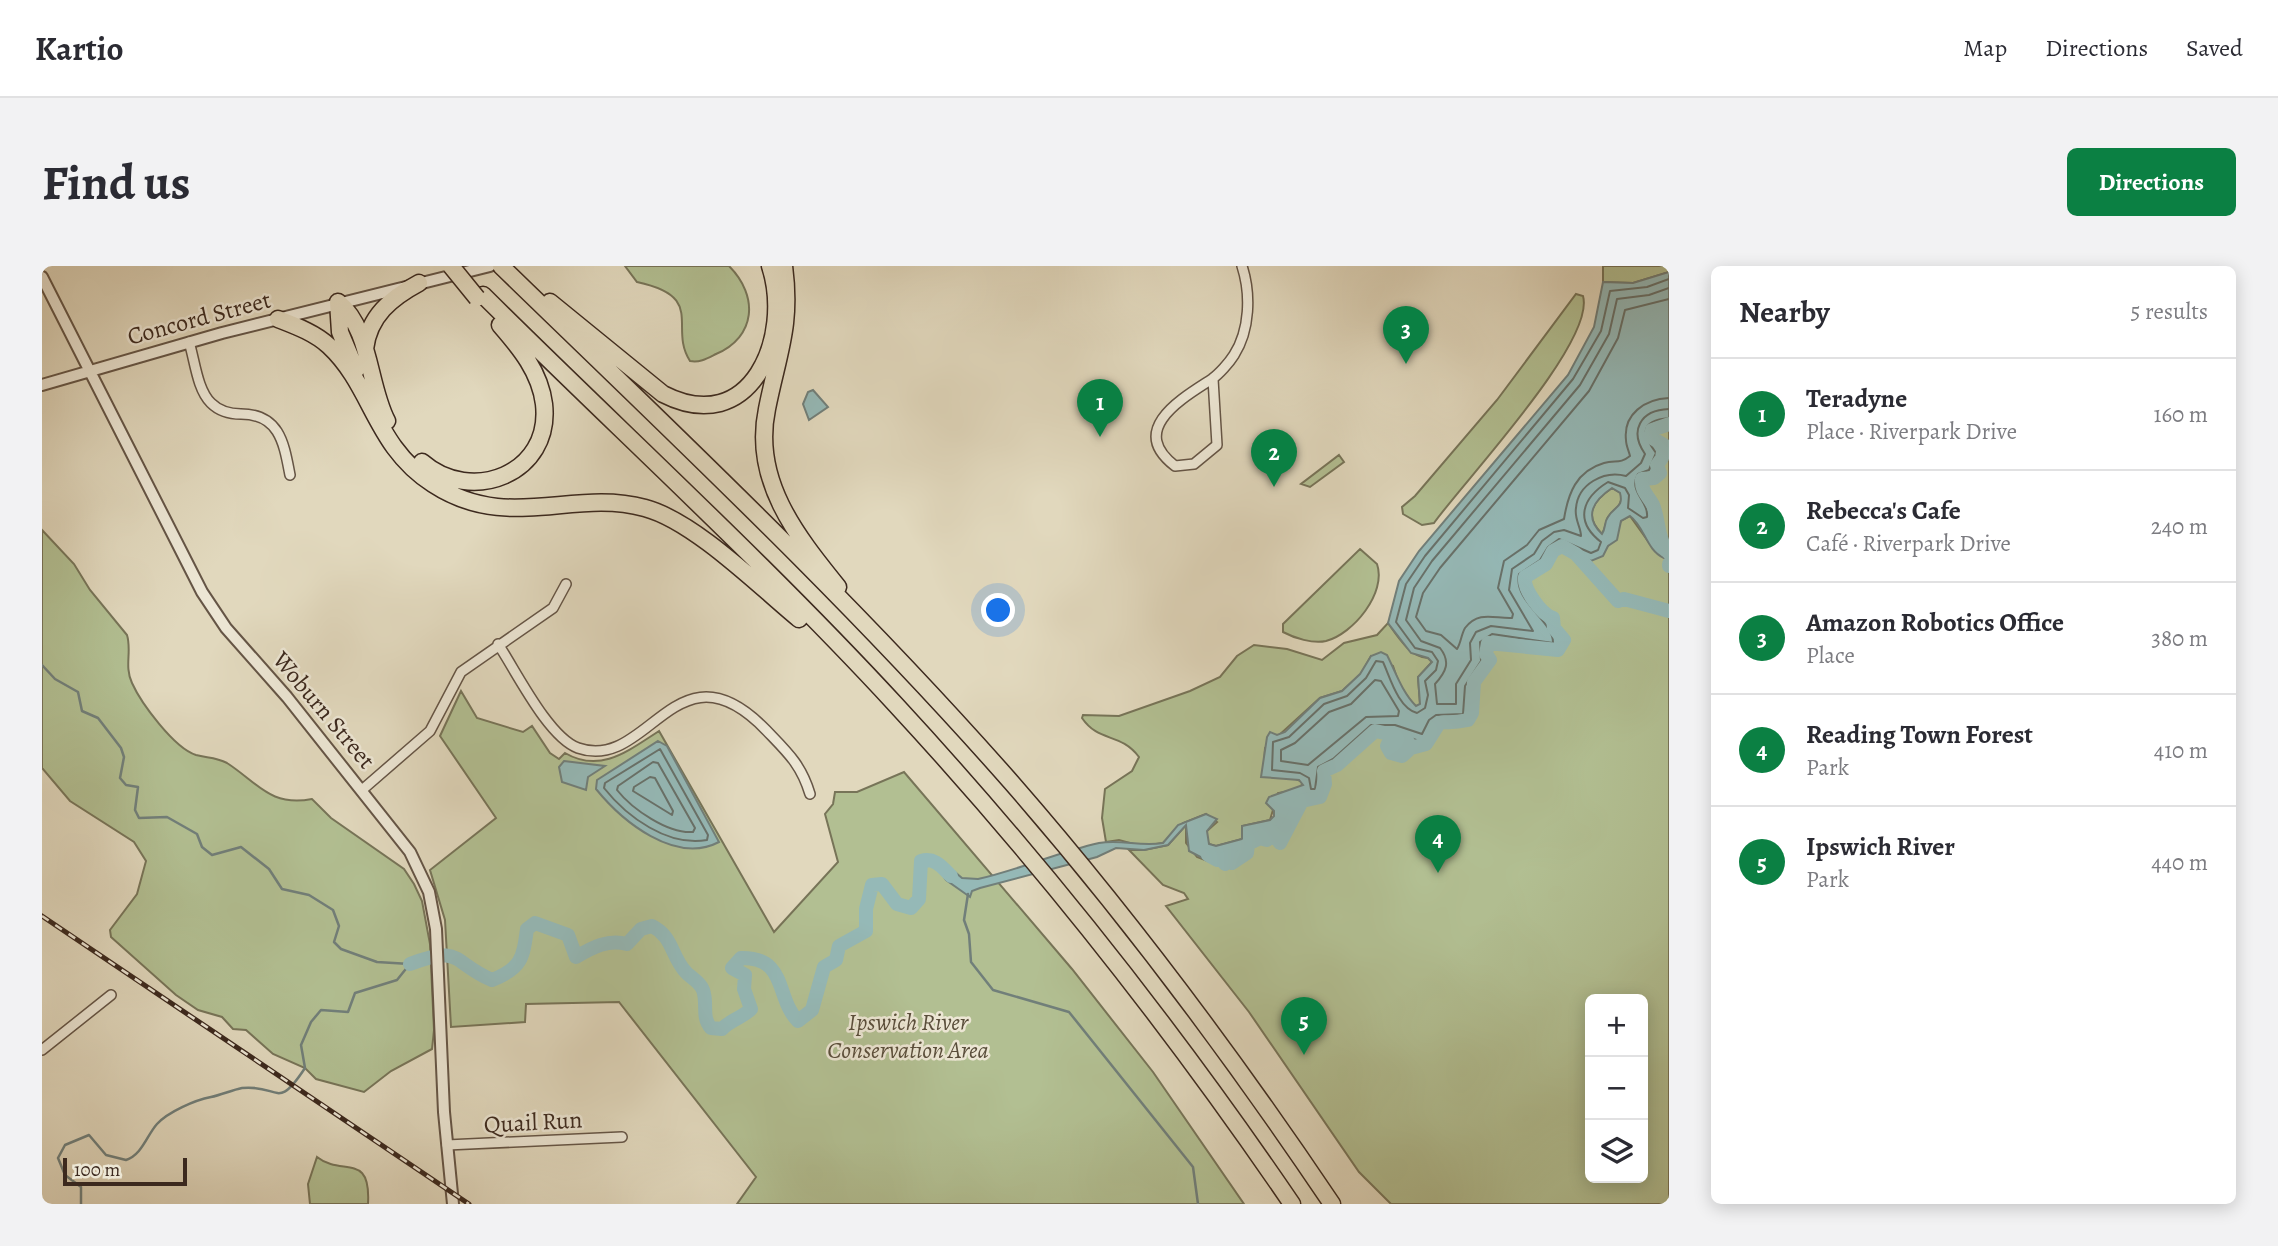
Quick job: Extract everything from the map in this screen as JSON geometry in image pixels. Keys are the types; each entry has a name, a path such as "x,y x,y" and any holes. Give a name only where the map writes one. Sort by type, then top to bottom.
{"highway":[{"path":"452,266 480,297 866,673 1040,868 1173,1034 1292,1204"},
{"path":"503,266 890,651 1075,857 1232,1059 1332,1204"},
{"path":"521,282 663,394 679,401 706,404 739,393 753,381 765,364 774,338 774,267"},
{"path":"774,267 786,330 765,420 767,469 776,495 796,533 890,651"},
{"path":"365,352 369,331 380,311 395,297 419,283"},
{"path":"338,303 352,317 387,421 421,461 445,478 461,482 483,482 503,476 520,466 535,447 543,424 544,400 527,359 480,297"},
{"path":"338,303 340,332 369,408"},
{"path":"278,319 309,332 330,347 344,365 385,436 412,468 434,485 464,499 513,510 631,505 674,520 866,673"}],"street":[{"name":"Concord Street","path":"42,385 189,342 490,266"},
{"path":"1213,379 1217,445 1194,464 1175,466 1167,460 1160,447 1158,435 1161,420 1172,405 1213,379 1233,356 1245,323 1247,290 1242,266"},
{"name":"Woburn Street","path":"42,277 87,371 210,605 362,790 410,852 423,875 432,901 438,946 447,1145 453,1204"},
{"path":"189,342 207,398 224,412 257,415 272,424 282,438 290,475"},
{"path":"362,790 427,735 456,678 498,644 553,608 566,584"},
{"path":"498,644 556,733 571,745 590,751 609,749 684,702 699,698 720,698 747,712 800,766 810,794"},
{"path":"42,1051 111,995"},
{"name":"Quail Run","path":"447,1145 622,1137"}],"green space":[{"path":"625,266 729,266 739,278 749,303 746,327 729,347 704,360 690,361 684,348 679,305 672,296 658,288 637,282"},
{"path":"1603,266 1669,266 1669,272 1633,283 1603,282"},
{"path":"1576,294 1583,296 1582,317 1569,345 1524,411 1434,523 1422,525 1403,514 1402,507 1415,496 1497,400"},
{"path":"1669,424 1669,1204 1391,1204 1359,1172 1249,1012 1166,906 1188,899 1184,893 1163,885 1129,850 1168,845 1186,825 1186,843 1197,857 1210,862 1221,859 1224,864 1229,856 1244,856 1248,844 1260,838 1268,838 1266,830 1282,837 1302,801 1325,784 1324,771 1337,765 1375,731 1394,732 1418,741 1431,735 1435,724 1440,720 1459,722 1472,704 1471,689 1486,644 1491,641 1558,650 1564,640 1524,585 1525,577 1546,564 1553,551 1562,546 1576,554 1608,546 1621,521 1630,516 1650,544 1665,550 1654,506 1644,492 1642,479 1654,478 1662,458 1652,438 1652,430"},
{"path":"1339,455 1344,462 1310,487 1301,484"},
{"path":"1612,488 1621,493 1621,501 1608,517 1602,534 1593,521 1593,509 1595,503"},
{"path":"42,530 74,564 90,590 127,635 132,683 150,713 178,744 196,755 227,763 265,792 285,800 312,799 331,818 404,869 422,901 430,944 434,1030 432,1049 391,1071 364,1092 316,1079 305,1068 273,1054 246,1030 233,1029 222,1017 198,1010 176,995 111,937 110,930 137,894 146,861 134,842 70,801 42,768"},
{"path":"1360,549 1377,564 1379,575 1372,599 1357,621 1347,630 1326,641 1304,640 1283,632 1283,624"},
{"path":"1388,623 1410,650 1432,662 1418,677 1420,704 1416,707 1408,698 1393,666 1371,656 1361,674 1342,691 1320,698 1265,748 1264,766 1303,782 1300,789 1278,793 1270,820 1242,826 1242,839 1216,846 1209,844 1206,838 1207,831 1217,822 1206,814 1183,823 1163,843 1141,846 1119,840 1106,842 1102,818 1105,789 1132,771 1139,757 1124,744 1095,731 1082,718 1083,715 1119,716 1190,691 1220,677 1237,656 1254,645 1287,649 1322,660 1344,643 1377,635"},
{"name":"Ipswich River Conservation Area","path":"461,691 477,718 523,732 532,726 550,753 559,759 565,753 591,761 614,757 659,731 774,932 838,862 825,814 833,804 835,792 857,792 904,772 1072,969 1153,1072 1244,1204 737,1204 756,1177 619,1002 526,1004 525,1022 451,1027 445,920 430,870 496,818 440,736"},
{"path":"317,1157 326,1163 360,1171 368,1188 368,1204 310,1204 308,1184"}],"water":[{"path":"1669,272 1669,424 1652,430 1652,438 1664,445 1662,458 1657,465 1660,473 1654,478 1642,479 1644,492 1654,506 1657,529 1662,535 1667,556 1664,558 1653,550 1630,516 1621,521 1617,540 1608,546 1603,556 1591,561 1562,546 1553,551 1546,564 1525,577 1525,582 1534,601 1553,619 1554,628 1564,640 1558,650 1488,643 1486,654 1490,660 1474,682 1472,713 1468,720 1441,722 1429,739 1422,742 1394,732 1374,731 1337,765 1324,771 1325,784 1320,797 1302,801 1281,842 1276,840 1273,832 1266,830 1267,840 1260,838 1248,844 1247,853 1232,863 1230,856 1226,857 1225,864 1221,859 1210,862 1189,851 1186,825 1168,845 1144,850 1116,848 1097,857 980,888 972,891 970,897 946,880 936,865 942,861 962,878 978,879 1099,843 1163,843 1178,825 1206,814 1217,819 1207,831 1209,844 1216,846 1242,839 1242,826 1270,820 1274,816 1274,811 1266,803 1269,797 1303,785 1299,780 1261,777 1270,732 1277,735 1285,732 1320,698 1342,691 1360,674 1371,656 1381,652 1387,655 1411,701 1416,706 1420,704 1418,677 1432,662 1428,658 1411,653 1388,623 1399,581 1419,551 1568,375 1594,327 1603,282 1633,283","holes":["1612,488 1620,493 1621,502 1610,513 1602,534 1593,521 1593,509 1600,498"]},
{"path":"813,390 828,407 809,420 803,404 808,392"},
{"path":"658,741 667,746 719,842 702,848 668,844 635,826 596,789 597,780"},
{"path":"564,761 605,766 588,777 586,790 562,782 559,767"}],"waterway":[{"path":"1669,424 1652,430 1652,438 1664,445 1662,458 1657,465 1660,473 1654,478 1642,479 1644,490 1655,510 1663,544 1669,553"},
{"path":"1208,855 1217,860 1221,859 1225,864 1229,856 1232,863 1247,853 1248,844 1260,838 1267,840 1266,830 1273,832 1280,843 1302,801 1320,797 1325,784 1324,771 1337,765 1375,731 1404,737 1408,742 1406,747 1389,741 1387,746 1391,753 1402,756 1411,748 1426,744 1441,722 1468,720 1472,713 1474,682 1490,660 1486,654 1488,643 1558,650 1564,640 1554,628 1553,618 1543,612 1530,594 1525,577 1546,564 1553,551 1562,546 1576,554 1618,601 1624,599 1669,611"},
{"path":"42,665 55,679 78,692 82,711 98,718 121,748 124,757 120,778 126,785 138,787 135,810 139,818 167,817 197,834 202,847 212,855 241,847 269,869 282,889 309,895 333,910 339,926 334,942 341,949 377,962 410,964"},
{"path":"410,964 427,958 448,956 492,980 510,971 519,961 527,929 535,923 568,935 576,957 607,943 627,944 641,929 652,926 664,935 684,970 701,987 706,1019 711,1028 722,1029 751,1009 744,989 745,975 732,968 741,958 756,959 774,971 791,1012 798,1021 812,1010 824,967 836,960 839,946 866,931 866,909 872,885 882,884 897,904 911,908 919,899 921,861 934,862 951,876"},
{"path":"968,894 964,920 969,934 971,962 993,990 1069,1012 1193,1167 1198,1204"},
{"path":"81,1204 81,1187 65,1175 58,1158 65,1145 89,1135 106,1155 126,1160 136,1154 153,1128 162,1120 190,1104 242,1088 282,1093 296,1081 305,1068 301,1045 311,1022 321,1010 348,1012 355,993 397,980 409,965"}],"railway":[{"path":"42,916 469,1204"}],"place":[{"name":"Amazon Robotics Office","path":"1406,364"},
{"name":"Teradyne","path":"1100,437"},
{"name":"Rebecca's Cafe","path":"1274,487"},
{"name":"Reading Town Forest","path":"1438,873"},
{"name":"Ipswich River","path":"1304,1055"}]}
